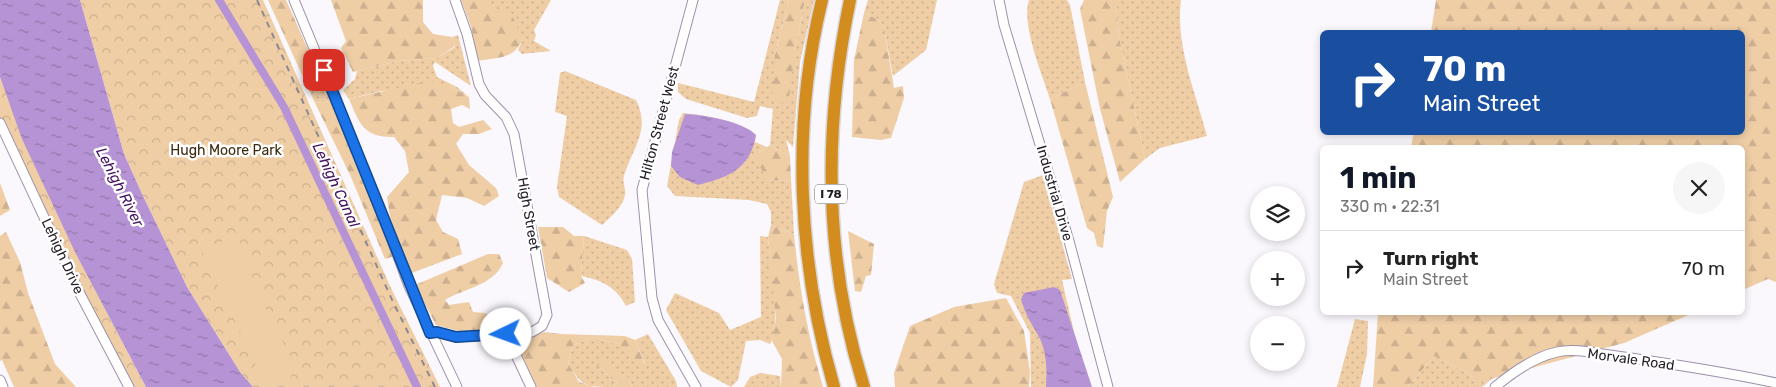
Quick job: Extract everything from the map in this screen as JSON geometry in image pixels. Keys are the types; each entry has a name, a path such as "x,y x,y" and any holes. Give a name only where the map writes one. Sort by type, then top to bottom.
{"highway":[{"name":"I 78","path":"822,0 807,82 803,134 802,188 813,292 834,387"},
{"name":"I 78","path":"850,0 833,107 830,192 841,296 864,387"}],"street":[{"path":"294,0 430,333 457,387"},
{"name":"High Street","path":"430,333 437,332 456,337 538,330 546,320 547,315 514,134 506,117 485,95 479,84 467,34 456,0"},
{"name":"Hilton Street West","path":"692,0 642,190 652,298 658,320 696,387"},
{"name":"Industrial Drive","path":"999,0 1004,25 1069,241 1108,387"},
{"name":"Lehigh Drive","path":"0,123 78,290 129,387"},
{"path":"506,334 531,387"},
{"name":"Morvale Road","path":"1495,387 1512,373 1534,360 1559,351 1585,352 1746,375 1776,385"},
{"path":"0,380 3,387"}],"green space":[{"name":"Hugh Moore Park","path":"80,0 263,0 390,286 440,387 253,387 240,372 187,287 124,154"},
{"path":"268,0 286,0 323,83 308,88"},
{"path":"331,0 423,0 423,22 433,34 452,37 455,46 437,58 398,61 353,72 341,48 346,41"},
{"path":"461,0 483,0 512,15 523,39 515,51 499,58 478,61 471,27"},
{"path":"483,0 551,0 534,30 536,35 534,41 551,51 522,54 518,50 523,39"},
{"path":"780,0 789,0 775,55 795,50 805,0 814,0 800,62 793,147 786,140 790,156 770,145 773,109 760,106 757,116 747,118 686,99 678,92 678,83 754,102"},
{"path":"789,0 805,0 795,50 788,106 772,97 775,55"},
{"path":"868,0 937,0 926,50 893,76 884,28 879,20 864,13"},
{"path":"1029,0 1067,0 1070,5 1085,82 1050,99 1030,35 1027,10"},
{"path":"1084,0 1110,0 1116,2 1119,37 1145,159 1120,182 1100,109 1080,9"},
{"path":"1110,0 1181,0 1180,17 1184,52 1207,136 1160,148 1145,159 1119,37 1116,3"},
{"path":"1436,0 1776,0 1776,282 1768,279 1745,289 1745,145 1411,145 1413,135 1745,135 1745,30 1431,30"},
{"path":"864,13 879,20 884,28 894,88 903,86 904,98 891,138 881,140 852,137 854,60"},
{"path":"458,35 471,86 435,62 433,66 437,77 457,87 469,97 449,86 381,91 349,99 343,90 355,79 357,71 398,61 437,58 455,47 452,37"},
{"path":"565,71 636,100 640,111 642,120 641,130 624,176 624,199 616,212 602,225 559,197 557,187 567,116 555,112 560,73"},
{"path":"0,77 49,196 146,387 129,387 0,123"},
{"path":"428,81 449,86 469,97 470,109 462,105 451,109 453,123 459,127 483,120 492,129 479,134 463,134 456,144 469,165 496,188 499,196 484,206 467,198 442,195 436,220 443,232 458,239 462,254 409,274 390,217 387,197 409,172 405,151 394,137 384,137 369,132 360,122 349,99"},
{"path":"1085,82 1113,197 1107,211 1103,248 1097,246 1094,233 1087,228 1050,99"},
{"path":"323,83 331,101 315,103 308,88"},
{"path":"331,101 395,256 385,259 351,177 315,103"},
{"path":"683,113 732,122 750,130 756,135 755,142 767,147 758,153 767,181 791,180 794,234 771,225 771,212 767,204 749,200 675,196 667,186 679,120"},
{"path":"770,145 790,156 791,180 767,181 761,168 754,161 758,153"},
{"path":"1043,175 1072,279 1062,280 1078,349 1091,387 1031,387 1030,333 1011,296 997,293 994,284 1024,182"},
{"path":"0,183 10,210 0,216"},
{"path":"771,225 794,234 805,312 823,387 781,387 782,359 772,341 776,319 768,237"},
{"path":"538,227 563,227 574,236 584,236 581,276 585,283 569,292 547,278"},
{"path":"848,231 874,244 871,275 866,276 861,292 855,291"},
{"path":"6,232 20,262 28,293 55,364 76,387 14,387 2,360 0,361 0,236"},
{"path":"237,236 261,300 294,363 289,385 266,387 201,249"},
{"path":"584,236 627,250 632,259 635,302 626,306 618,294 608,286 581,276"},
{"path":"760,236 768,237 775,309 773,335 770,344 760,340 746,341 738,380 731,387 701,371 666,310 675,293 719,313 730,330 761,317"},
{"path":"488,254 499,254 503,263 498,271 485,282 445,300 449,305 469,302 473,312 485,313 497,323 515,324 512,328 459,331 436,325 415,285"},
{"path":"1006,298 1024,331 1030,372 1029,387 895,387 894,373 910,326 954,307"},
{"path":"1378,315 1688,315 1624,343 1476,383 1470,374 1434,356 1408,387 1373,387"},
{"path":"1355,319 1368,321 1367,354 1360,387 1337,387"},
{"path":"544,332 625,336 635,340 645,365 641,370 618,344 593,337 573,345 568,363 579,382 594,387 536,387 515,339"},
{"path":"648,334 676,381 677,387 632,387 628,378 595,364 617,383 613,387 591,386 577,377 568,363 573,345 593,337 618,344 645,364 635,340"},
{"path":"1434,356 1470,374 1476,382 1493,378 1482,387 1408,387"},
{"path":"599,359 628,378 632,387 613,387 617,383 595,364"},
{"path":"760,373 780,376 781,387 744,387 750,377"}],"water":[{"name":"Lehigh River","path":"0,0 80,0 124,154 187,287 240,372 253,387 146,387 75,252 22,139 0,77"},
{"path":"685,114 713,117 733,122 756,135 749,156 743,164 728,175 698,185 680,177 671,166 672,152"},
{"path":"1054,287 1060,290 1092,387 1046,387 1045,354 1041,341 1026,314 1021,299 1024,293"}],"waterway":[{"name":"Lehigh Canal","path":"219,0 284,107 417,387"}],"railway":[{"path":"257,0 393,302 435,387"}],"route":[{"path":"324,70 379,205 409,286 430,333 437,332 456,337 506,334"}]}
